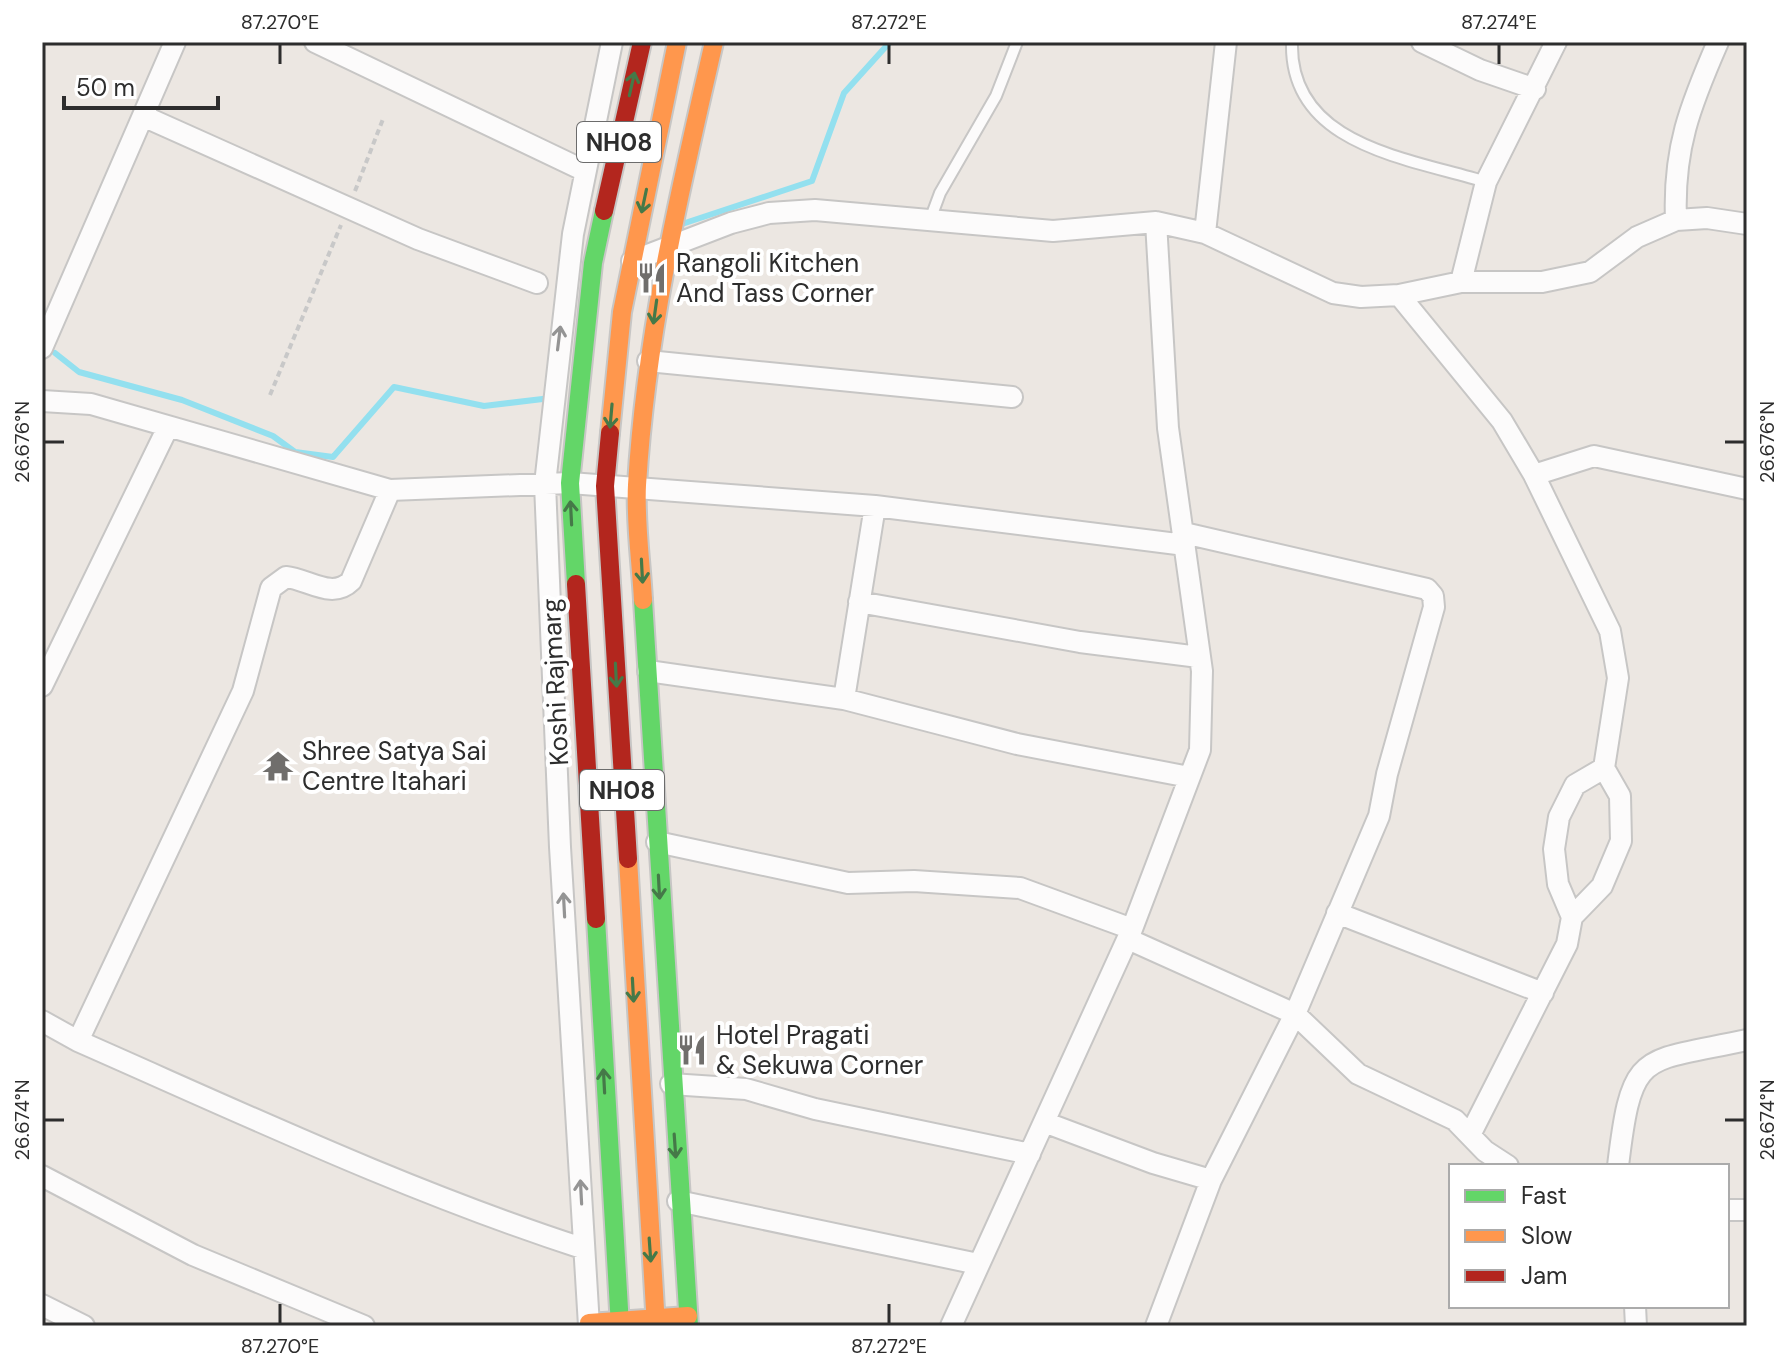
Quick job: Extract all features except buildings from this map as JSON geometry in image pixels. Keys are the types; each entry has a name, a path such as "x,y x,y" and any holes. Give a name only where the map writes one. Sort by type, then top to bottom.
{"main road":[{"name":"Koshi Rajmarg","path":"620,1324 570,483 597,237 642,42"},
{"name":"NH08","path":"656,1322 605,486 616,358 632,258 677,42"},
{"path":"589,1325 689,1321 678,1201 637,488 648,361 668,240 714,42"},
{"path":"597,109 625,115"},
{"path":"572,241 597,237"}],"street":[{"path":"42,348 175,42"},
{"path":"315,42 583,170"},
{"path":"589,1325 582,1248 545,484 572,241 583,170 612,42"},
{"path":"1205,233 1226,42"},
{"path":"1422,42 1480,70 1535,89"},
{"path":"1461,282 1486,182 1556,42"},
{"path":"1676,220 1674,176 1687,120 1718,42"},
{"path":"143,116 348,208 537,283"},
{"path":"632,258 668,240 769,213 815,210 1053,231 1156,222 1205,233 1333,293 1361,297 1399,295 1461,282 1542,282 1590,272 1637,237 1676,220 1707,218 1747,224"},
{"path":"951,1326 1130,934 1200,750 1202,671 1168,428 1156,222"},
{"path":"1399,295 1498,414 1534,475 1613,643 1618,678 1604,768 1620,796 1621,841 1602,886 1572,917"},
{"path":"648,361 1012,397"},
{"path":"42,401 91,404 390,490 570,483 875,506 1184,539 1427,589 1433,596 1433,615 1387,774 1379,816 1295,1014 1211,1180 1156,1326"},
{"path":"42,686 168,427"},
{"path":"1534,475 1594,456 1747,489"},
{"path":"78,1041 243,691 271,588 286,577 328,589 346,586 390,490"},
{"path":"844,699 875,506"},
{"path":"859,602 1080,642 1199,657"},
{"path":"648,671 844,699 1017,744 1189,777"},
{"path":"1470,1135 1567,944 1572,917 1558,884 1554,849 1559,817 1575,785 1604,768"},
{"path":"657,842 848,883 914,881 1020,888 1130,934 1295,1014 1358,1074 1391,1093 1455,1120 1485,1151 1505,1164"},
{"path":"1337,913 1543,993"},
{"path":"42,1021 78,1041 362,1166 490,1218 582,1248"},
{"path":"1618,1164 1629,1097 1638,1072 1659,1058 1747,1040"},
{"path":"671,1084 746,1089 815,1109 1030,1154"},
{"path":"1044,1122 1153,1163 1211,1180"},
{"path":"42,1176 193,1255 326,1319 364,1326"},
{"path":"678,1201 978,1264"},
{"path":"42,1305 84,1326"}],"lane":[{"path":"930,220 940,193 996,96 1017,42"},
{"path":"1292,42 1295,78 1308,104 1327,126 1358,143 1486,182"}],"path":[{"path":"270,395 383,119"}],"waterway":[{"path":"682,224 812,181 844,93 890,42"},
{"path":"55,353 79,372 182,400 273,436 295,452 333,457 394,387 484,406 551,398"}],"traffic: fast":[{"path":"576,584 570,483 593,263 604,211"},
{"path":"643,600 689,1326"},
{"path":"596,919 620,1326"}],"traffic: slow":[{"path":"610,433 622,312 677,42"},
{"path":"643,600 637,499 648,372 666,262 714,42"},
{"path":"628,859 656,1326"},
{"path":"589,1323 688,1316"}],"traffic: jam":[{"path":"604,211 642,42"},
{"path":"610,433 605,486 628,859"},
{"path":"576,584 596,919"}],"place":[{"name":"Rangoli Kitchen And Tass Corner","path":"652,278"},
{"name":"Shree Satya Sai Centre Itahari","path":"278,766"},
{"name":"Hotel Pragati & Sekuwa Corner","path":"692,1050"}]}
